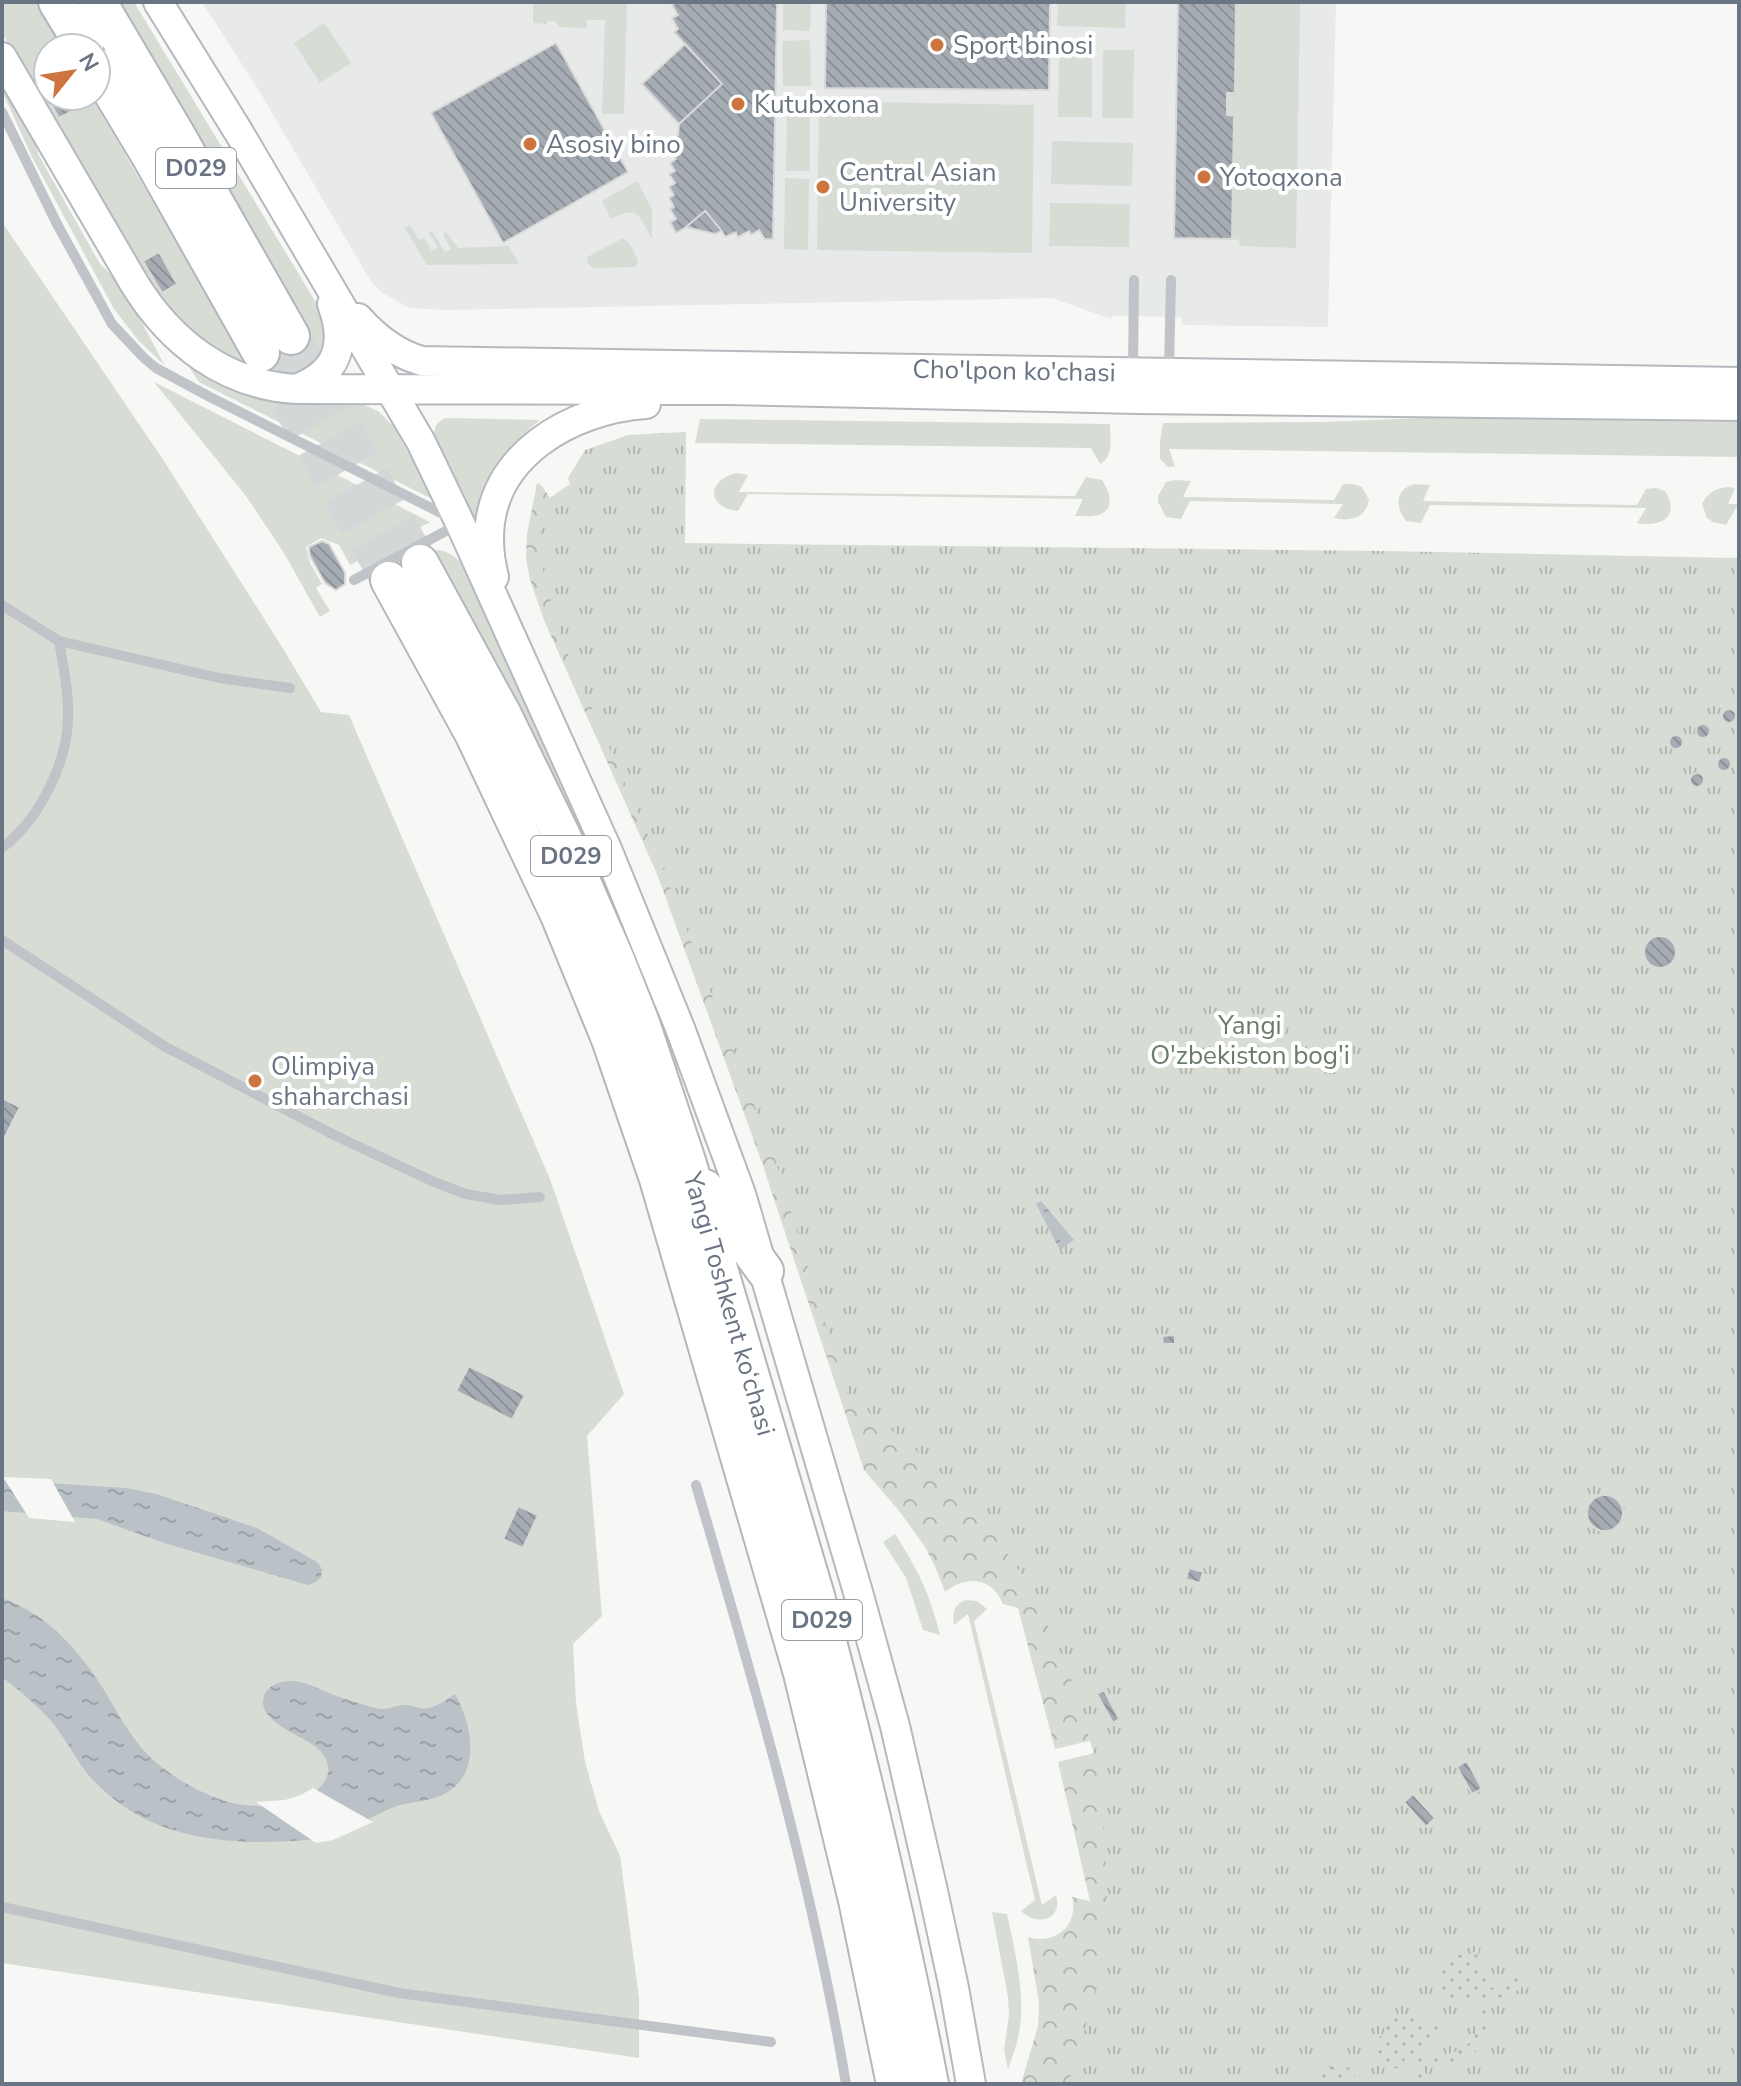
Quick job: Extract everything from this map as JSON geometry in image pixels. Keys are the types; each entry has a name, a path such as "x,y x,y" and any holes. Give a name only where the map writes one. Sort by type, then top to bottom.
{"highway":[{"path":"57,2 75,32"},
{"name":"D029","path":"98,2 176,134 276,345 150,156 112,93"},
{"name":"Yangi Toshkent ko‘chasi","path":"420,563 533,775 590,898 641,1023 688,1164 831,1652 872,1814 930,2084"},
{"name":"Yangi Toshkent ko‘chasi","path":"372,580 474,735 554,903 610,1039 650,1153 802,1673 853,1885 895,2084"},
{"path":"688,1164 765,1271"}],"main road":[{"path":"158,2 238,131 421,442 607,849 680,1028 741,1194 765,1271 895,1726 954,1988 971,2084"},
{"name":"Cho'lpon ko'chasi","path":"2,57 134,283 156,315 183,343 226,372 262,385 296,389 827,392 1149,384 1739,382"},
{"path":"296,389 324,374 333,362 338,347 337,319 322,277"},
{"name":"Cho'lpon ko'chasi","path":"322,277 378,338 398,352 422,361 1739,406"},
{"path":"513,639 493,575 490,524 504,481 519,459 538,442 569,424 609,409 827,392"}],"lane":[{"path":"2,112 57,224 112,324 144,358 156,368 210,397 460,523"},
{"path":"1134,280 1149,384"},
{"path":"1149,384 1171,280"},
{"path":"372,580 460,523"},
{"path":"2,605 59,641 219,678 290,688"},
{"path":"2,848 41,804 61,757 68,720 66,680 59,641"},
{"path":"2,940 164,1046 336,1136 466,1194 500,1200 540,1197"},
{"path":"696,1485 745,1651 789,1817 846,2084"},
{"path":"2,1907 399,1993 771,2042"}],"shaded area":[{"name":"Central Asian University","path":"202,2 1336,2 1328,327 1182,325 1181,317 1112,316 1111,319 1052,298 447,310 409,308 381,292 370,280 261,94"}],"green space":[{"path":"2,2 36,2 54,32 32,32 32,84 2,33"},
{"path":"119,2 134,2 326,319 328,327 322,358 295,377 255,372 190,335 153,289 49,112 100,112 246,361 306,328"},
{"path":"533,2 627,2 624,114 602,114 605,20 587,20 587,28 558,27 556,21 533,23"},
{"path":"783,2 811,2 810,31 783,30"},
{"path":"1058,2 1126,2 1125,28 1057,26"},
{"path":"1236,2 1300,2 1296,248 1240,246 1239,240 1232,239 1234,116 1227,115 1227,93 1235,92"},
{"path":"324,23 351,63 320,83 294,43"},
{"path":"810,40 811,86 783,86 782,41"},
{"path":"1059,49 1092,49 1092,117 1058,117"},
{"path":"1103,50 1134,50 1133,118 1102,118"},
{"path":"2,76 34,130 38,154 100,264 122,285 165,366 138,340 114,309 32,157 2,91"},
{"path":"787,100 810,100 810,171 786,171"},
{"path":"819,101 1034,105 1032,253 817,250"},
{"path":"1052,141 1133,143 1132,186 1051,184"},
{"path":"785,178 809,179 808,250 784,249"},
{"path":"637,181 652,209 652,239 641,218 628,213 611,219 602,201"},
{"path":"1050,203 1130,204 1129,247 1049,246"},
{"name":"Olimpiya shaharchasi","path":"2,222 164,461 321,712 349,715 550,1179 624,1394 587,1436 602,1616 573,1644 576,1703 585,1762 599,1811 620,1856 639,1998 639,2058 2,1963"},
{"path":"410,225 419,240 424,238 432,251 438,247 429,233 432,231 445,252 451,249 443,234 446,232 458,248 509,246 519,264 427,265 405,228"},
{"path":"623,238 637,259 634,267 592,268 587,263 591,255"},
{"path":"180,353 357,402 378,411 394,427 434,500 199,382"},
{"path":"154,382 430,522 350,565 339,545 321,538 306,547 310,563 322,584 316,588 330,611 320,617 284,553 246,496"},
{"path":"446,418 540,420 516,443 501,464 480,520 474,516 434,434 437,424"},
{"path":"1423,418 1739,422 1739,457 1169,449 1175,466 1168,467 1160,459 1163,423"},
{"path":"700,419 1110,424 1110,447 1100,464 1091,448 695,443"},
{"name":"Yangi O'zbekiston bog'i","path":"686,432 685,543 1739,558 1739,2084 1067,2084 1098,1981 1107,1896 1104,1830 1094,1754 1067,1666 1029,1586 976,1506 909,1444 847,1395 775,1159 664,871 560,636 538,551 541,504 570,484 568,478 585,450 628,435"},
{"path":"736,473 748,475 739,492 1075,496 1086,477 1102,480 1110,502 1101,514 1075,516 1083,499 748,494 738,511 720,505 714,494 719,482"},
{"path":"1191,481 1183,497 1334,500 1343,484 1354,484 1362,487 1369,500 1361,515 1346,519 1334,518 1343,504 1190,501 1181,519 1166,517 1158,502 1166,482"},
{"path":"537,483 542,486 896,1012 1127,1732 1055,1749 1018,1608 1003,1604 992,1588 978,1582 961,1583 945,1592 925,1547 864,1470 762,1163 657,874 544,620 530,580 526,559 527,534"},
{"path":"1414,484 1430,485 1423,501 1637,505 1646,489 1656,488 1665,491 1671,507 1670,513 1661,522 1646,524 1637,523 1646,508 1430,505 1421,523 1406,521 1400,510 1400,494"},
{"path":"1735,488 1728,504 1739,504 1739,508 1726,525 1707,518 1702,504 1712,492"},
{"path":"432,550 451,554 466,568 594,849 682,1069 676,1071 615,911 562,792 497,667 375,588 372,582"},
{"path":"895,1534 922,1583 940,1635 923,1630 906,1578 883,1542"},
{"path":"966,1600 977,1601 987,1609 974,1621 1042,1905 1056,1895 1056,1910 1041,1920 1021,1911 1035,1900 968,1614 954,1625 955,1610"},
{"path":"1131,1744 1115,2084 1021,2084 1038,2026 1039,2003 1028,1937 1056,1936 1072,1917 1072,1897 1090,1901 1058,1762"},
{"path":"992,1912 1007,1914 1020,1988 1019,2033 1008,2069 1004,2050 1008,1997"},
{"path":"1479,1949 1477,1959 1486,1972 1488,1989 1520,1976 1526,1984 1515,1992 1490,2001 1491,2017 1483,2042 1466,2059 1424,2065 1424,2084 1412,2084 1416,2068 1408,2055 1401,2066 1387,2072 1381,2061 1387,2054 1379,2053 1376,2043 1379,2037 1387,2033 1383,2026 1392,2014 1405,2023 1415,2011 1425,2023 1432,2020 1437,2022 1439,2033 1425,2042 1421,2050 1431,2055 1453,2053 1472,2040 1481,2020 1476,1997 1464,2001 1446,1997 1439,2001 1441,1990 1438,1980 1442,1959 1471,1954"},
{"path":"1344,2064 1347,2068 1364,2064 1355,2075 1354,2084 1313,2084 1322,2065 1327,2068"}],"water":[{"path":"1041,1201 1074,1240 1060,1250 1036,1204"},
{"path":"2,1480 126,1488 156,1494 257,1528 317,1562 322,1569 321,1577 308,1585 164,1543 97,1519 2,1511"},
{"path":"2,1598 33,1614 73,1648 135,1740 153,1760 185,1783 215,1797 243,1805 282,1804 311,1794 324,1783 328,1769 323,1755 316,1747 273,1720 263,1705 267,1690 291,1681 379,1709 407,1705 428,1708 455,1694 469,1733 469,1760 465,1773 457,1784 440,1796 394,1807 341,1833 323,1838 234,1841 197,1836 161,1826 129,1810 102,1789 90,1777 52,1722 2,1677"}],"pier":[{"path":"3,1477 51,1479 75,1522 29,1518"},
{"path":"313,1788 373,1822 333,1840 316,1843 256,1802 285,1800"}],"building":[{"name":"Kutubxona","path":"677,2 777,2 773,239 765,239 759,230 751,235 749,231 738,237 736,232 725,237 705,211 676,233 670,222 676,219 670,209 674,207 669,198 674,195 669,187 675,183 669,174 675,171 670,163 676,159 671,150 676,147 671,140 678,135 679,124 722,84 674,32 678,29 672,18 678,15 672,5"},
{"name":"Sport binosi","path":"826,2 1050,2 1049,90 825,88"},
{"name":"Yotoqxona","path":"1178,2 1236,2 1235,93 1227,93 1227,115 1234,116 1232,239 1174,238"},
{"name":"Asosiy bino","path":"556,43 628,172 503,243 431,113"},
{"path":"685,44 722,84 679,124 642,84"},
{"path":"56,112 70,112 59,118"},
{"path":"705,211 722,231 715,234 686,227"},
{"path":"159,252 177,284 162,293 143,261"},
{"path":"322,541 329,544 345,573 345,584 336,590 325,583 310,556 309,547"},
{"path":"1729,709 1736,716 1729,723 1722,716"},
{"path":"1703,724 1710,731 1703,738 1696,731"},
{"path":"1676,735 1683,742 1676,749 1669,742"},
{"path":"1724,757 1731,764 1724,771 1717,764"},
{"path":"1697,773 1704,780 1697,787 1690,780"},
{"path":"1660,936 1671,941 1676,952 1671,963 1660,968 1649,963 1644,952 1649,941"},
{"path":"2,1098 20,1107 2,1143"},
{"path":"1175,1335 1175,1344 1163,1344 1162,1336"},
{"path":"469,1366 525,1395 512,1420 456,1391"},
{"path":"1605,1495 1618,1500 1623,1513 1618,1526 1605,1531 1592,1526 1587,1513 1592,1500"},
{"path":"518,1506 538,1515 523,1548 503,1539"},
{"path":"1189,1568 1203,1572 1200,1583 1186,1579"},
{"path":"1104,1690 1119,1719 1113,1723 1097,1694"},
{"path":"1467,1761 1482,1789 1472,1794 1457,1767"},
{"path":"1413,1794 1435,1818 1426,1827 1404,1802"}],"tunnel":[{"path":"291,336 420,563"},
{"path":"261,353 389,580"}],"place":[{"name":"Sport binosi","path":"937,45"},
{"name":"Kutubxona","path":"738,104"},
{"name":"Asosiy bino","path":"530,144"},
{"name":"Yotoqxona","path":"1204,177"},
{"name":"Central Asian University","path":"823,187"},
{"name":"Olimpiya shaharchasi","path":"255,1081"}]}
